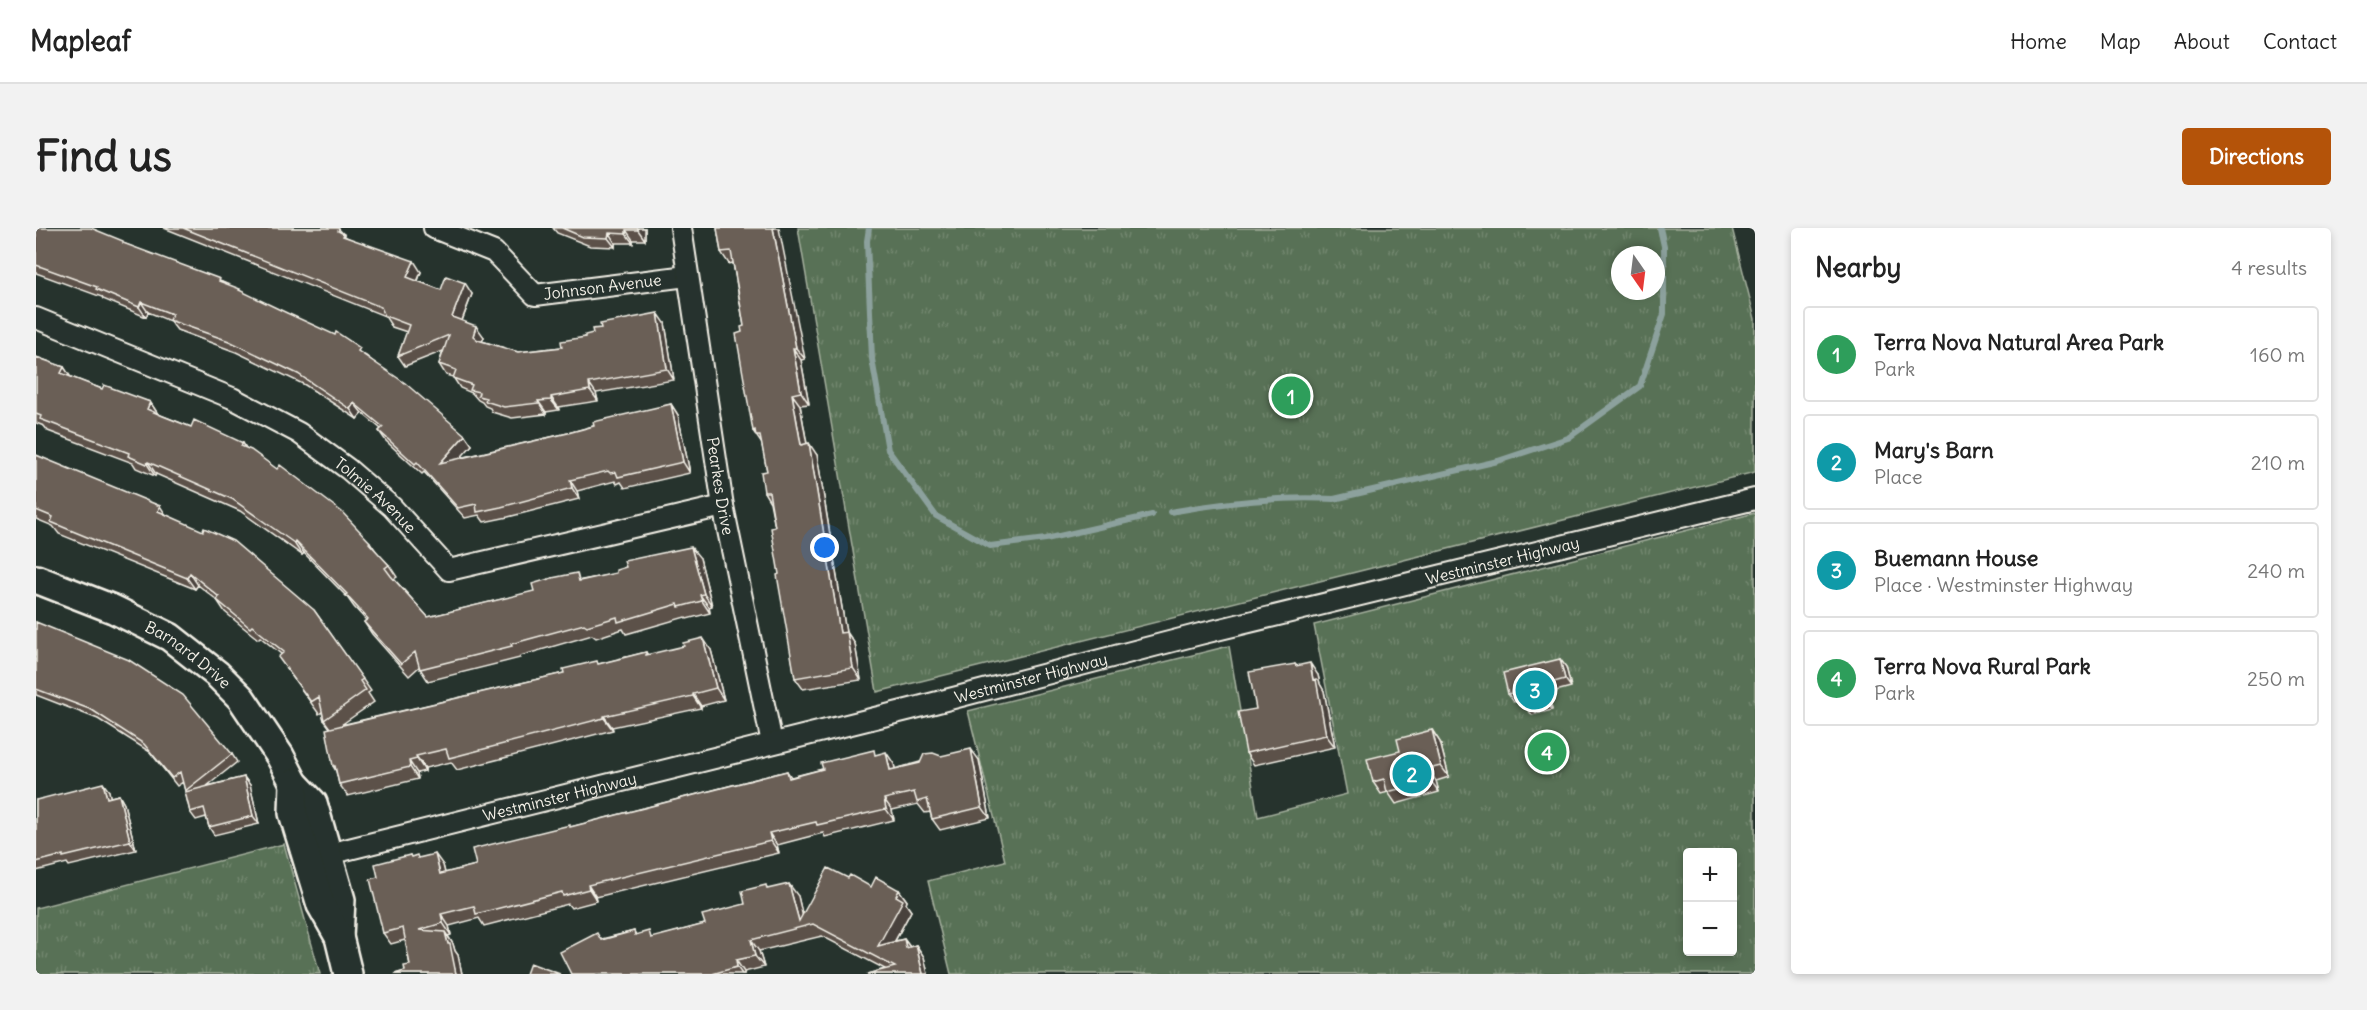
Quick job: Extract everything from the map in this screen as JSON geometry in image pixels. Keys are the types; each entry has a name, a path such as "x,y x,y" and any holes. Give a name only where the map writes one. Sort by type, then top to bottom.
{"street":[{"name":"Johnson Avenue","path":"434,228 494,252 535,295 687,276"},
{"name":"Pearkes Drive","path":"681,228 723,506 772,743"},
{"name":"Tolmie Avenue","path":"36,318 232,398 299,433 348,469 392,507 449,570 723,506"},
{"name":"Westminster Highway","path":"318,856 1200,634 1755,499"},
{"name":"Barnard Drive","path":"36,579 123,614 170,637 193,654 241,698 280,756 294,783 292,813 341,900 339,937 348,974"}],"green space":[{"path":"798,228 1732,228 1755,319 1755,472 877,692"},
{"path":"1755,513 1755,974 951,974 928,881 1005,861 968,711 1229,646 1258,817 1347,794 1314,625"},
{"path":"284,844 320,974 36,974 36,908"}],"building":[{"path":"36,228 91,228 123,241 123,243 220,279 219,281 335,335 336,332 360,348 358,351 405,383 465,435 440,463 568,433 594,426 593,422 671,404 683,462 618,477 616,472 608,471 570,480 572,488 477,512 476,504 458,508 417,462 415,464 379,431 383,427 354,403 350,409 298,374 229,341 169,320 172,314 141,302 139,307 96,289 97,287 36,265"},
{"path":"183,228 338,228 338,231 344,234 343,236 414,261 407,277 441,290 446,276 465,283 452,317 476,326 473,336 478,340 518,352 562,347 561,341 585,337 593,333 592,329 601,328 600,324 658,313 667,369 589,383 590,390 551,397 551,400 538,401 539,403 504,407 485,401 486,398 478,396 479,392 470,390 472,385 453,378 456,370 439,364 449,335 398,356 409,325 385,316 381,307"},
{"path":"562,228 638,228 638,230 626,230 626,234 609,233 608,238 583,237"},
{"path":"717,228 773,228 796,348 793,348 801,392 792,394 801,445 809,443 840,633 847,632 853,668 795,678 777,575 779,574 771,528 775,527 769,492 764,492 761,472 767,471 760,436 756,436 755,430 753,431 736,334 742,332 741,327 744,326 739,296 731,251 721,252"},
{"path":"36,357 64,367 61,373 102,389 104,385 150,402 147,409 163,416 191,427 194,420 243,443 241,446 251,450 277,469 280,465 342,512 389,565 385,568 391,576 428,617 534,591 532,584 552,578 577,573 579,581 616,573 616,570 626,567 624,561 691,547 704,594 700,595 702,601 679,607 678,604 618,622 617,617 587,626 584,624 511,644 512,646 420,669 415,652 401,664 364,622 368,619 347,594 295,541 294,543 232,499 148,462 147,464 128,456 129,453 40,419 41,416 36,414"},
{"path":"36,455 160,506 158,511 203,531 204,528 233,541 314,610 363,679 360,681 366,690 324,720 319,697 311,702 278,657 284,652 252,626 250,628 217,600 219,597 190,573 187,578 51,522 53,517 36,510"},
{"path":"36,622 129,660 183,695 232,754 185,791 180,772 172,778 144,744 92,710 36,689"},
{"path":"703,638 716,688 693,694 693,696 604,716 604,718 449,758 446,749 416,756 417,759 409,761 410,767 339,784 326,729 564,673 563,669 597,661 598,664 646,652 646,655 684,646 683,643"},
{"path":"1560,659 1565,679 1543,685 1547,702 1526,707 1522,690 1508,694 1503,673"},
{"path":"1310,663 1313,680 1316,679 1326,735 1246,753 1238,712 1256,709 1249,672"},
{"path":"1432,730 1441,766 1428,769 1431,781 1387,792 1384,779 1373,782 1367,759 1400,751 1397,739"},
{"path":"971,749 982,807 932,819 927,799 917,802 914,792 884,799 886,809 817,825 816,822 769,833 771,841 588,885 589,889 563,896 562,892 476,914 474,906 441,914 443,923 419,930 445,932 456,974 395,974 405,971 404,966 410,965 403,928 383,933 370,879 378,877 375,864 410,855 411,857 417,855 418,858 435,854 440,874 476,865 472,849 570,825 570,827 787,771 789,778 823,769 821,763 874,750 875,755 886,752 890,770 920,763 924,754 933,753 941,756"},
{"path":"244,777 253,816 209,827 204,808 190,812 185,792"},
{"path":"103,783 107,798 119,795 130,841 36,862 36,800"},
{"path":"828,868 848,878 850,875 871,887 876,877 899,890 896,896 903,900 878,946 904,939 906,948 916,945 923,974 867,974 895,967 813,924 751,940 755,956 736,960 737,967 712,974 571,974 560,952 597,933 601,940 634,931 635,935 649,931 651,938 705,924 702,915 745,904 742,891 766,885 767,889 789,884 799,921"},
{"path":"530,963 560,974 526,974"}],"waterway":[{"path":"869,228 867,241 872,359 888,450 936,516 990,546 1046,539 1152,515"},
{"path":"1170,512 1252,501 1293,498 1334,499 1498,461 1568,438 1640,386 1664,314 1664,246 1660,228"}],"place":[{"name":"Terra Nova Natural Area Park","path":"1291,396"},
{"name":"Buemann House","path":"1535,690"},
{"name":"Terra Nova Rural Park","path":"1547,752"},
{"name":"Mary's Barn","path":"1412,774"}]}
